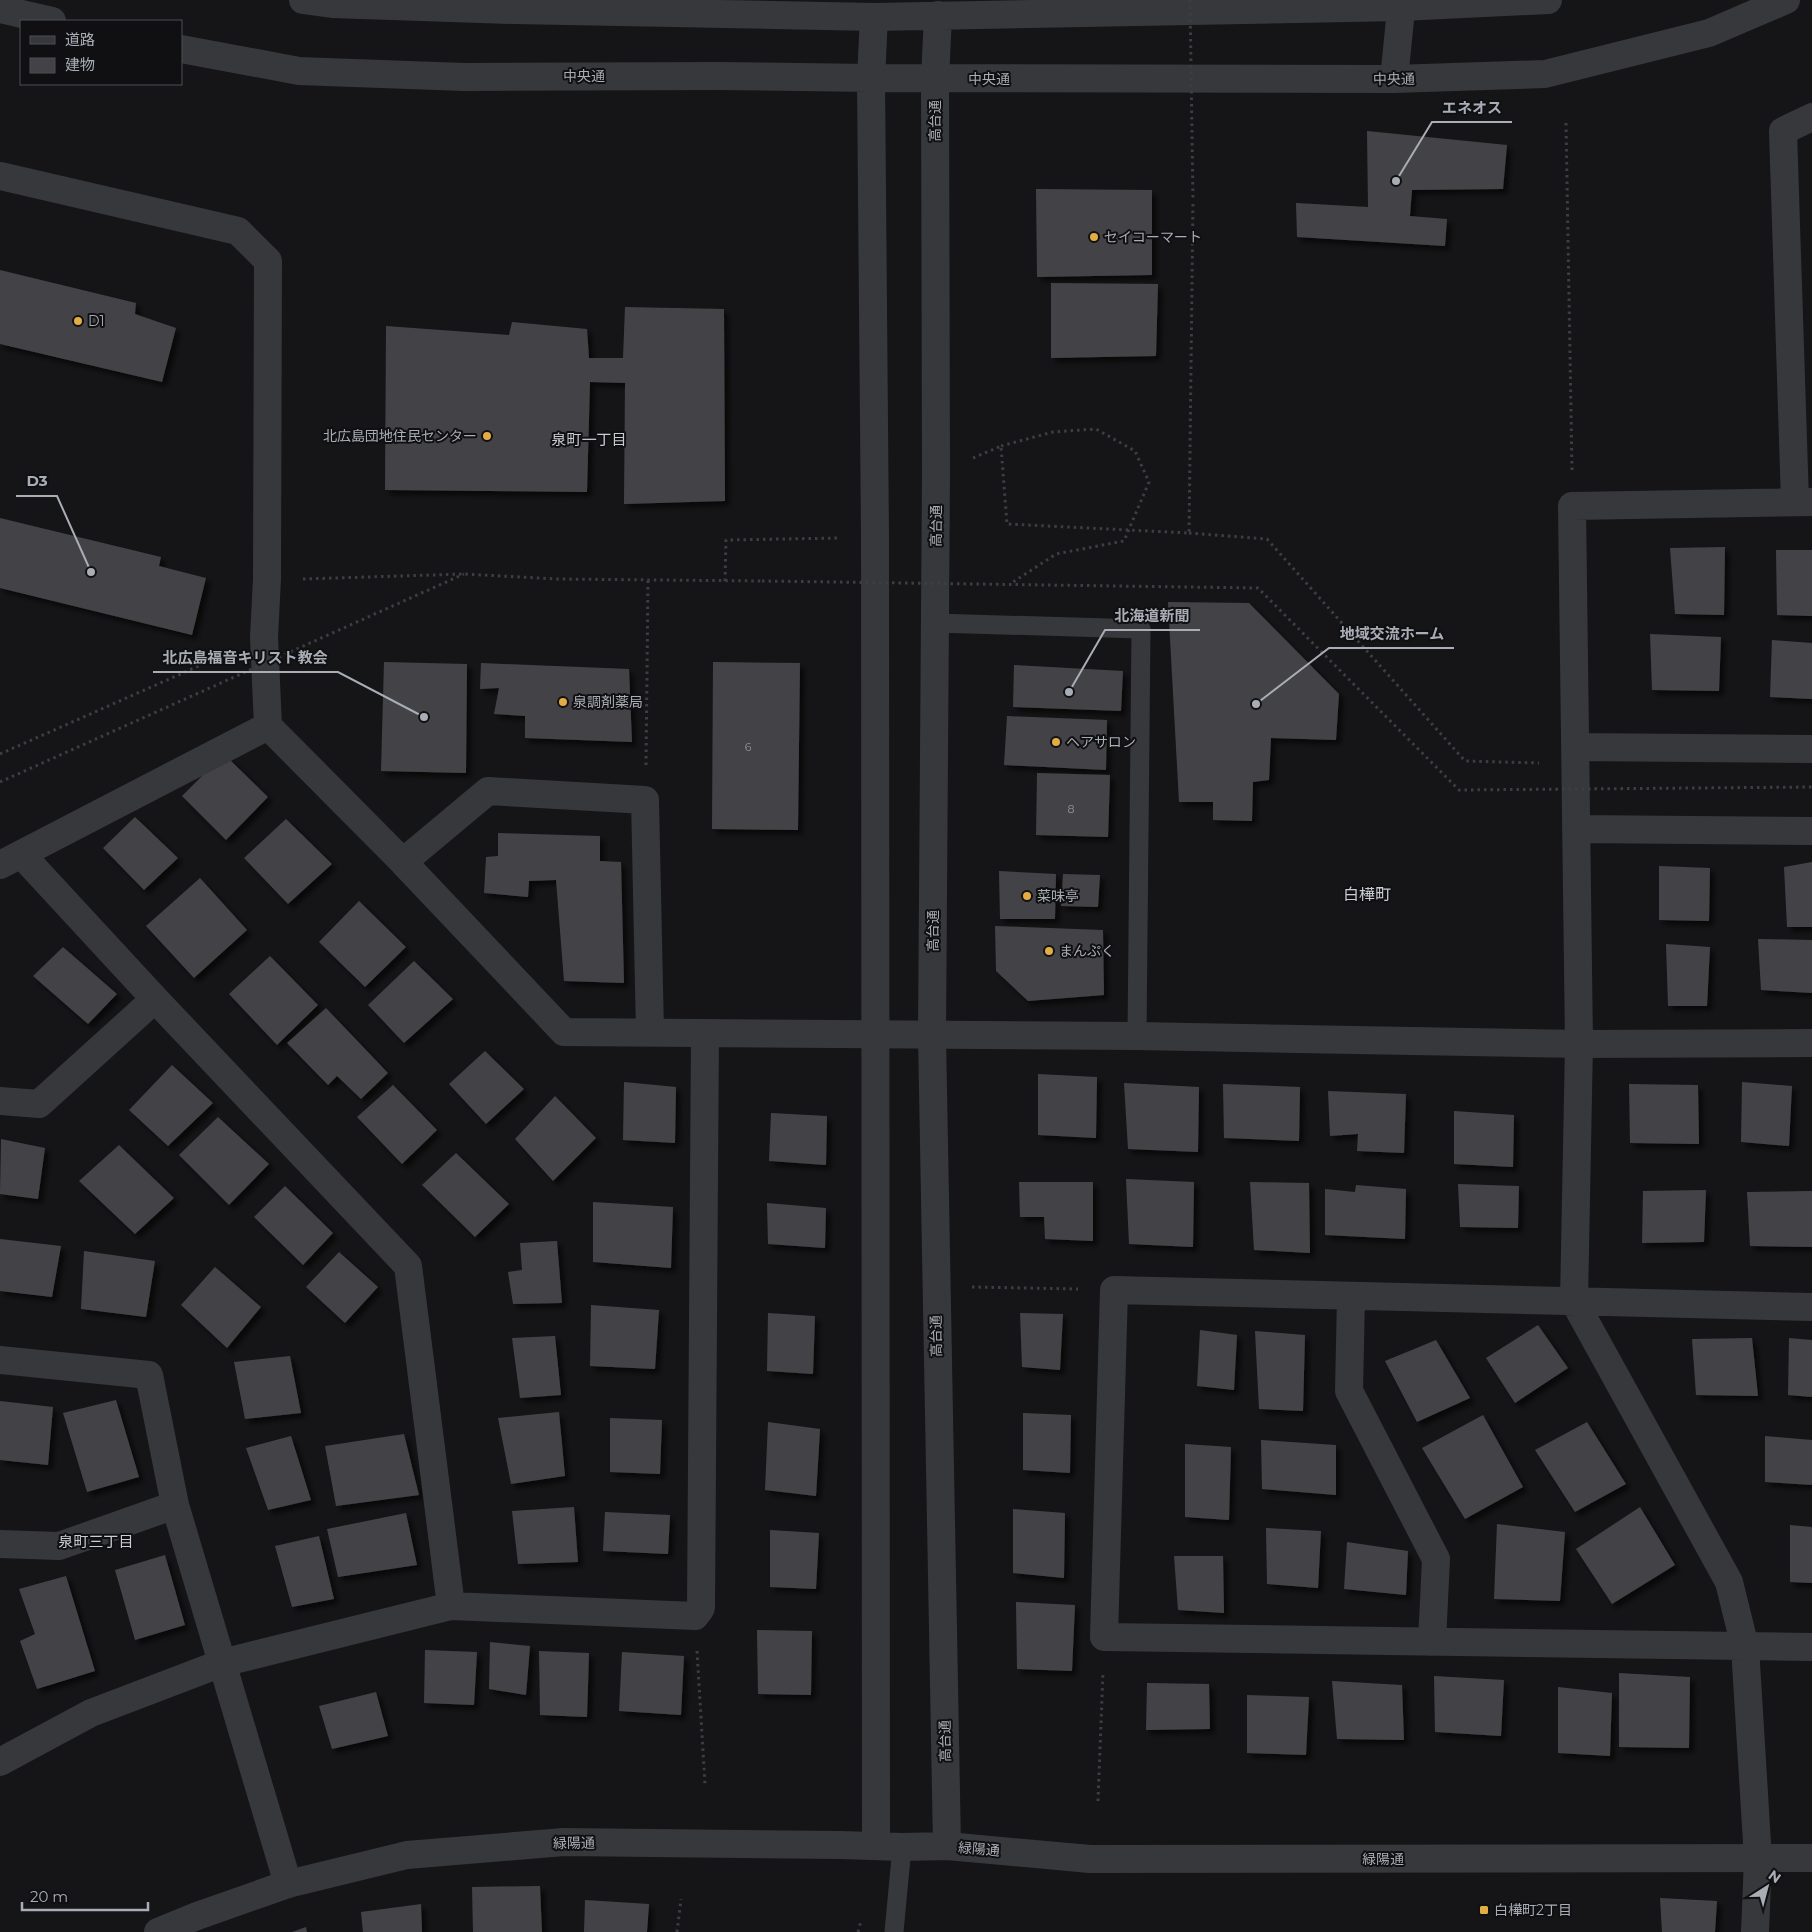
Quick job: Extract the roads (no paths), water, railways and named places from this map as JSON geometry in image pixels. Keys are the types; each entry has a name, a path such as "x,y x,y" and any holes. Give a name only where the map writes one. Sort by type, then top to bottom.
{"street":[{"path":"303,0 332,4 494,9 874,17 1548,0"},
{"name":"中央通","path":"182,49 299,71 464,76 1394,79 1545,74 1709,33 1786,0"},
{"path":"1394,79 1402,3"},
{"path":"0,9 48,20"},
{"name":"高台通","path":"938,15 935,79 935,623 932,1036 935,1286 947,1846"},
{"path":"874,17 872,78 876,1035 889,1846"},
{"path":"1755,1932 1758,1859 1745,1647 1729,1582 1574,1301 1579,1044 1572,506 1803,502 1783,131 1812,117"},
{"path":"0,176 238,231 268,261 267,579 264,637 268,726 403,862 564,1032 1137,1036 1579,1044 1812,1043"},
{"path":"268,726 10,859 154,998 408,1266 451,1606"},
{"path":"1576,756 1812,749"},
{"path":"403,862 488,791 646,800 650,1032"},
{"path":"1576,829 1812,832"},
{"path":"0,1101 39,1104 154,998"},
{"path":"0,1762 91,1713 222,1663 451,1606 695,1616 701,1608 704,1033"},
{"path":"1812,1307 1114,1290 1104,1637 1812,1647"},
{"path":"1350,1296 1349,1391 1436,1559 1432,1642"},
{"path":"0,1360 149,1374 175,1505 288,1884"},
{"path":"0,1544 59,1546 175,1505"},
{"name":"緑陽通","path":"158,1932 197,1916 288,1884 407,1855 564,1842 947,1846 1090,1860 1812,1858"}],"lane":[{"path":"935,623 1141,629 1137,1036"},
{"path":"889,1846 894,1932"}],"place":[{"name":"エネオス","path":"1396,181"},
{"name":"セイコーマート","path":"1094,237"},
{"name":"D1","path":"78,321"},
{"name":"北広島団地住民センター","path":"487,436"},
{"name":"D3","path":"91,572"},
{"name":"北海道新聞","path":"1069,692"},
{"name":"泉調剤薬局","path":"563,702"},
{"name":"地域交流ホーム","path":"1256,704"},
{"name":"北広島福音キリスト教会","path":"424,717"},
{"name":"ヘアサロン","path":"1056,742"},
{"name":"菜味亭","path":"1027,896"},
{"name":"まんぷく","path":"1049,951"},
{"name":"白樺町2丁目","path":"1484,1910"}],"district":[{"name":"泉町一丁目","path":"589,439"},
{"name":"白樺町","path":"1367,894"},
{"name":"泉町三丁目","path":"96,1541"}]}
